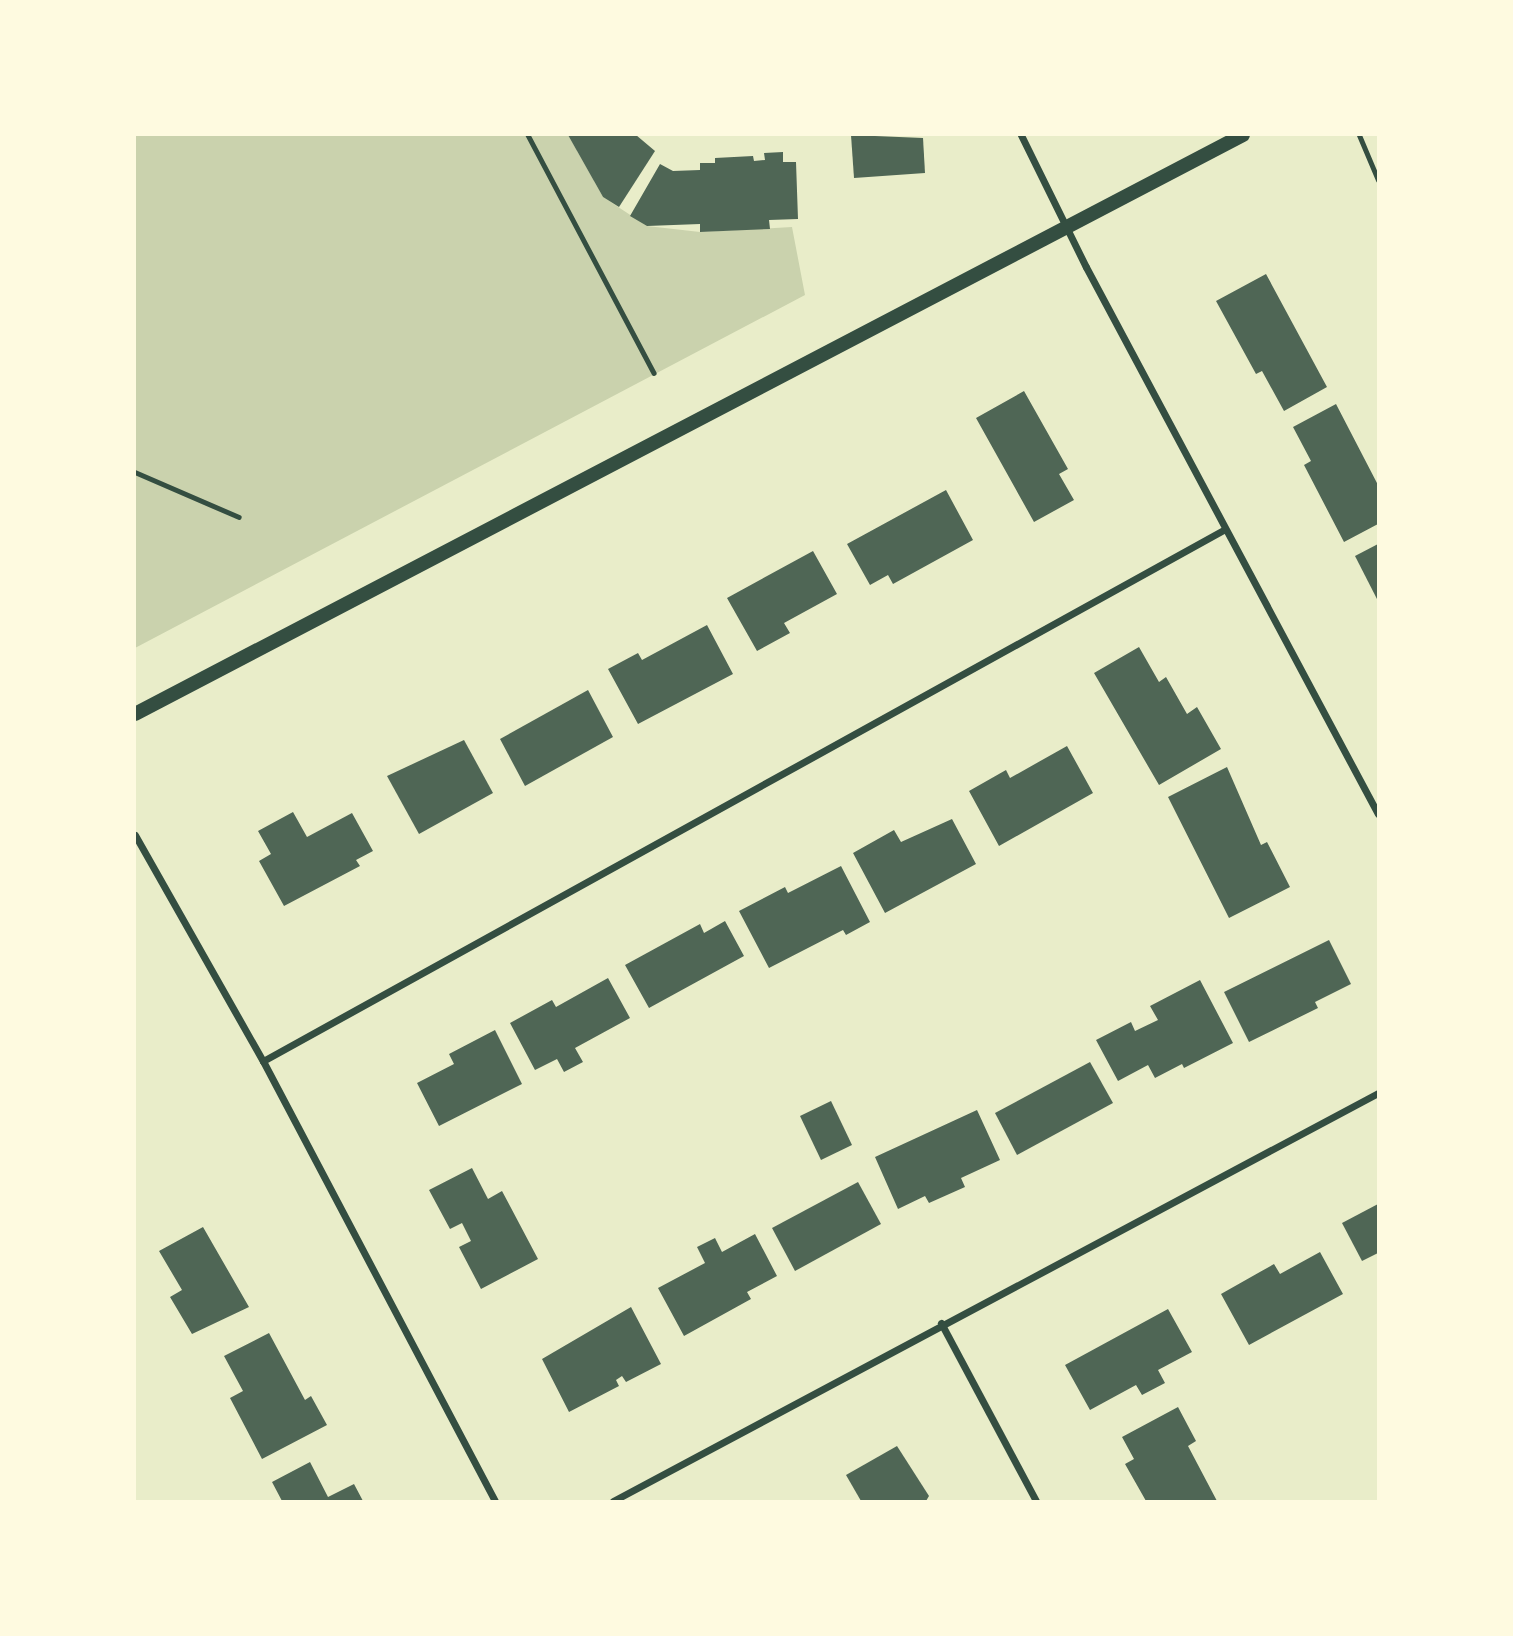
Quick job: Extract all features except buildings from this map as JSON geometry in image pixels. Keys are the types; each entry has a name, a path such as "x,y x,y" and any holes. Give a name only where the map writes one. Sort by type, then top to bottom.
{"main road":[{"path":"135,714 1243,135"}],"street":[{"path":"1021,135 1225,529 1378,814"},
{"path":"263,1061 1225,529"},
{"path":"135,835 263,1061 495,1501"},
{"path":"613,1501 940,1324 1378,1093"},
{"path":"940,1324 1036,1501"}],"lane":[{"path":"1359,135 1378,180"}],"path":[{"path":"528,135 654,373"},
{"path":"135,472 239,517"}],"green space":[{"path":"135,135 568,135 603,197 647,226 700,232 792,227 805,295 135,648"}]}
